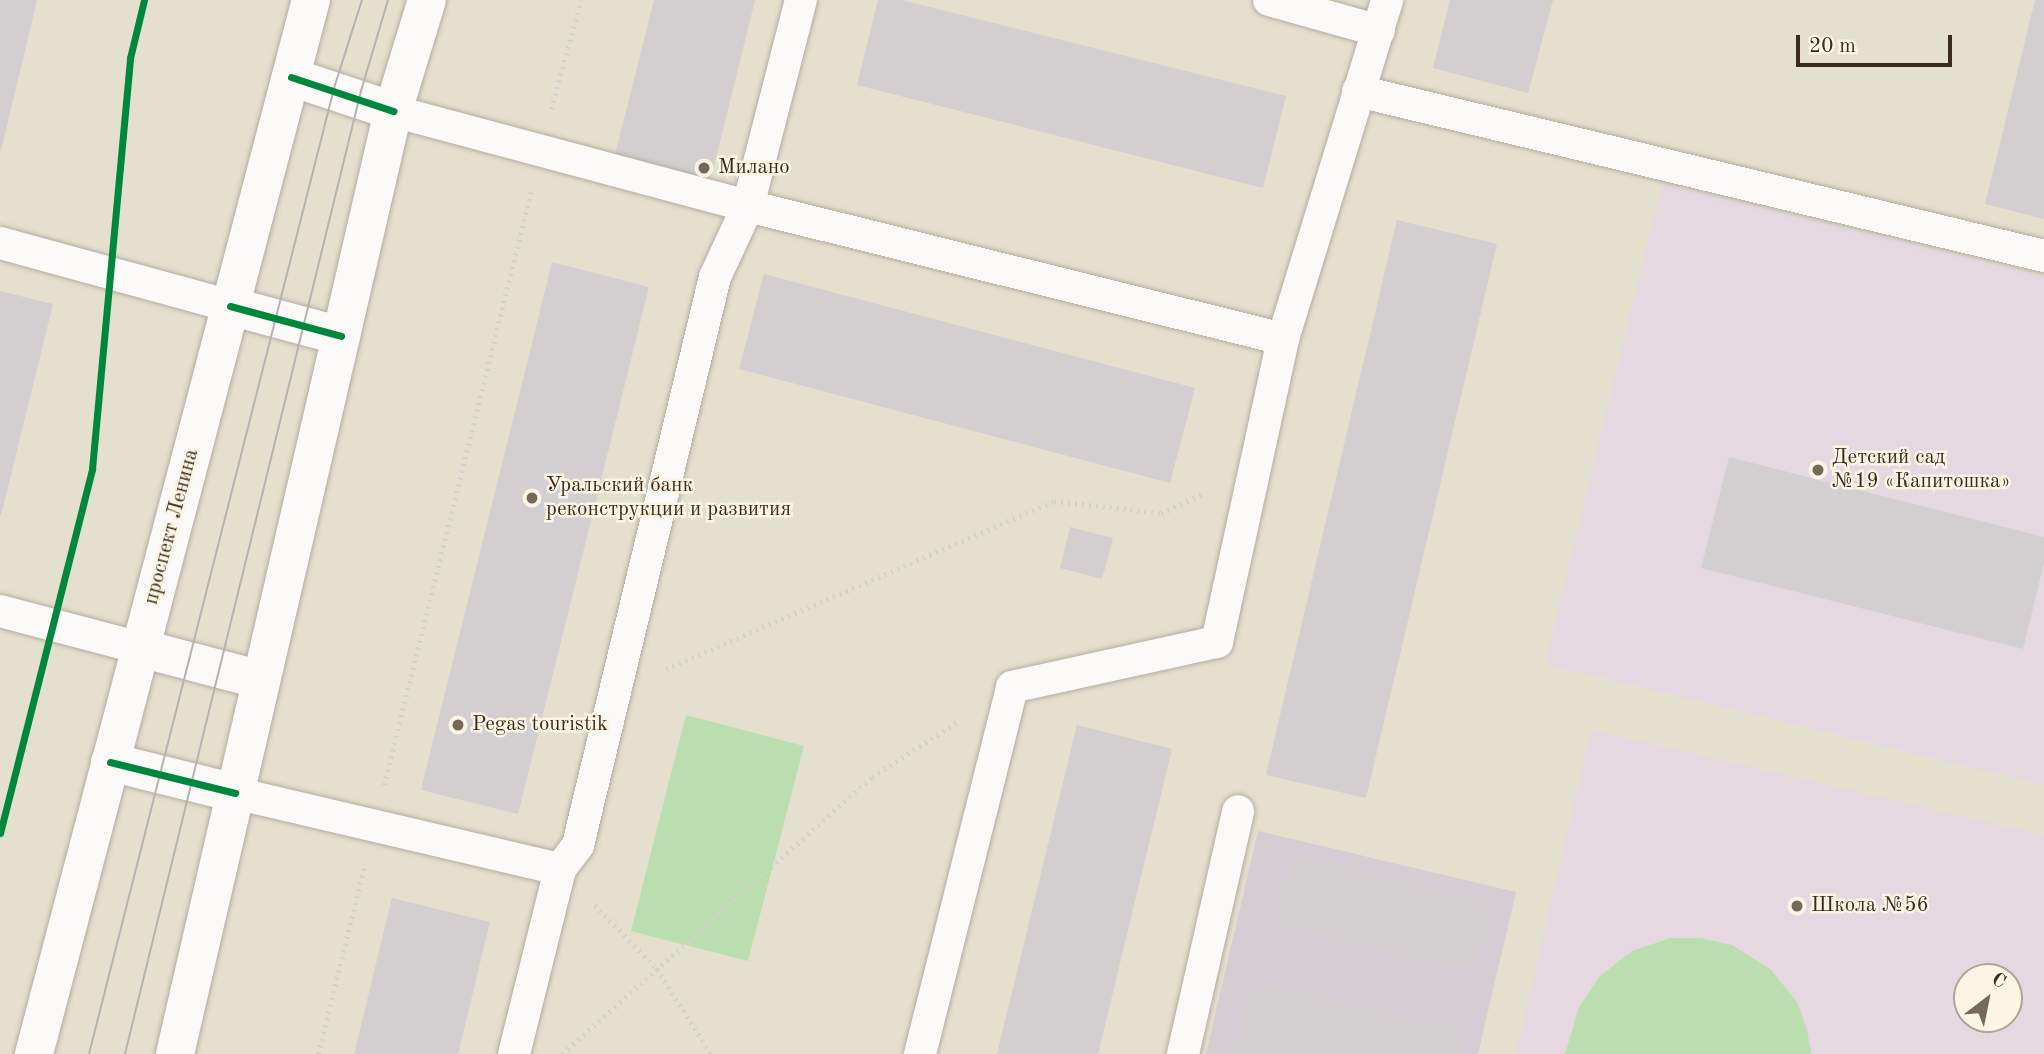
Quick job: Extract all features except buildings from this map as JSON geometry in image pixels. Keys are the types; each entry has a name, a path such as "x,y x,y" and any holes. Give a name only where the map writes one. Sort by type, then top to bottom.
{"main road":[{"name":"проспект Ленина","path":"34,1054 310,0"},
{"path":"174,1054 393,111 427,0"},
{"path":"290,77 393,111"},
{"path":"230,306 341,337"},
{"path":"139,648 261,680"},
{"path":"110,762 235,793"}],"lane":[{"path":"514,1054 560,869 578,845 715,277 748,206 801,0"},
{"path":"1269,0 1379,31"},
{"path":"920,1054 1012,687 1217,642 1283,339 1387,0"},
{"path":"1358,91 2044,256"},
{"path":"393,111 748,206 1283,339"},
{"path":"0,243 230,306"},
{"path":"0,611 139,648"},
{"path":"235,793 560,869"},
{"path":"1183,1054 1238,811"}],"path":[{"path":"113,236 130,58 144,0"},
{"path":"548,120 581,0"},
{"path":"318,1054 531,188"},
{"path":"0,833 92,469 107,304"},
{"path":"615,691 1054,500 1161,513 1254,472"},
{"path":"562,1054 872,777 1012,687"},
{"path":"560,869 657,969 711,1054"}],"shaded area":[{"name":"Детский сад №19 «Капитошка»","path":"1662,183 2044,276 2044,785 1545,664"},
{"name":"Школа №56","path":"1591,730 2044,835 2044,1054 1516,1054"},
{"path":"1258,831 1516,892 1478,1054 1206,1054"}],"green space":[{"path":"686,715 804,746 748,961 631,931"},
{"path":"1671,938 1700,938 1732,945 1771,970 1797,1002 1807,1029 1811,1054 1565,1054 1579,1007 1600,976 1632,951"}],"tram line":[{"path":"89,1054 335,85 362,0"},
{"path":"125,1054 361,91 388,0"}],"cycle path":[{"path":"0,833 92,469 130,58 144,0"},
{"path":"291,77 393,111"},
{"path":"230,306 341,336"},
{"path":"110,762 235,793"}],"place":[{"name":"Милано","path":"704,168"},
{"name":"Детский сад №19 «Капитошка»","path":"1818,470"},
{"name":"Уральский банк реконструкции и развития","path":"532,498"},
{"name":"Pegas touristik","path":"458,725"},
{"name":"Школа №56","path":"1797,906"}]}
